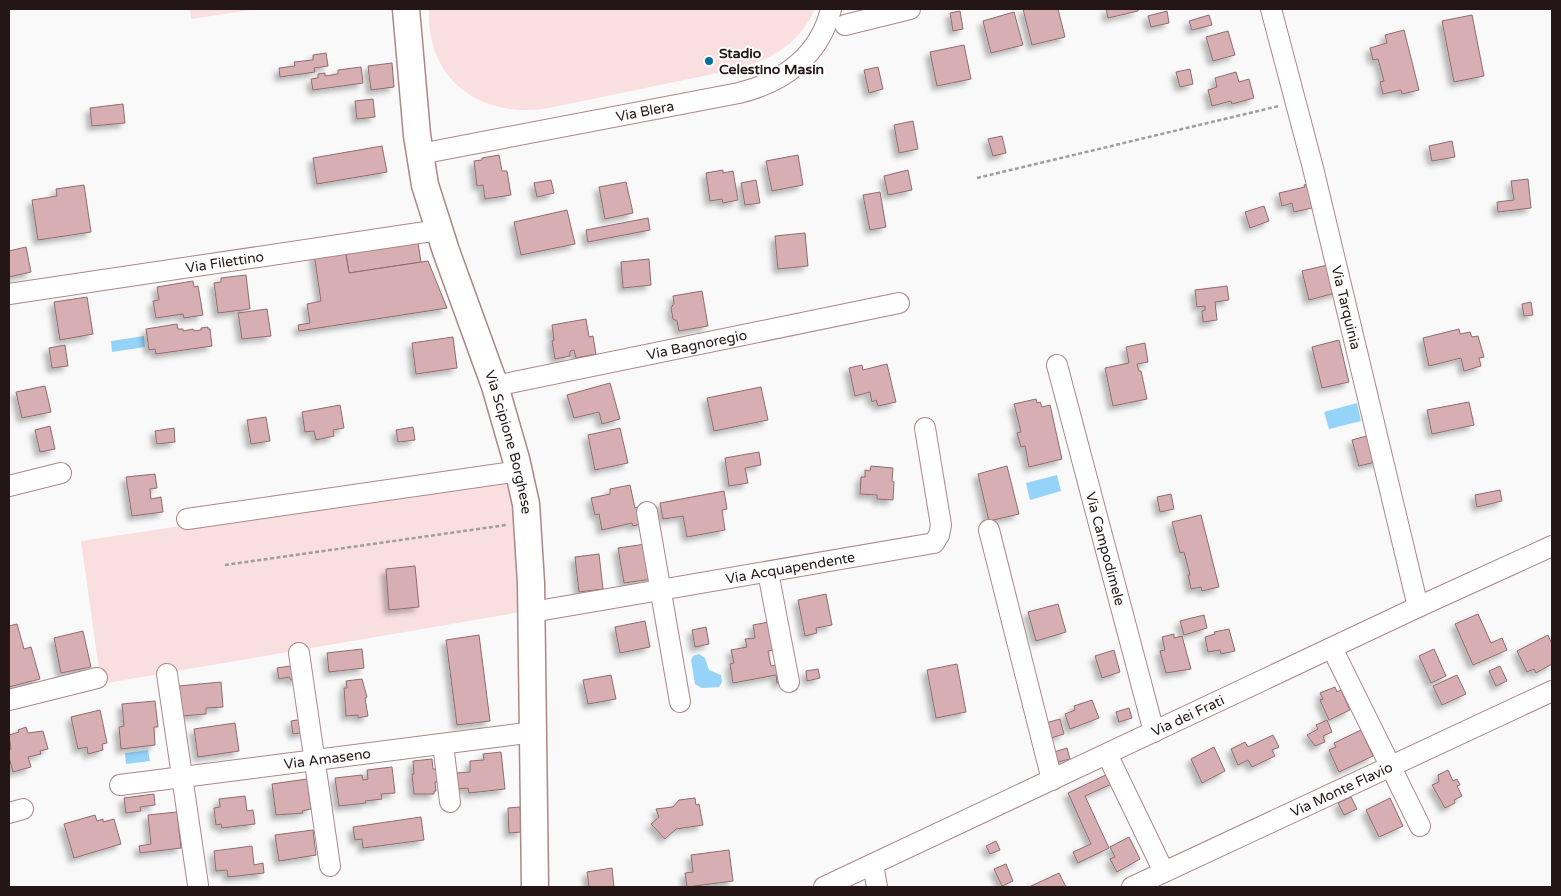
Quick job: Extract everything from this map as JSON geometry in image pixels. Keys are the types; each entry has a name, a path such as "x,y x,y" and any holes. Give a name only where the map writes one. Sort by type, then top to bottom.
{"main road":[{"name":"Via Scipione Borghese","path":"406,9 420,154 425,185 439,230 495,386 519,471 528,522 532,612 535,887"}],"street":[{"name":"Via Blera","path":"420,154 739,93 764,85 783,76 801,62 821,36 831,9"},
{"path":"845,25 910,9"},
{"name":"Via Tarquinia","path":"1271,9 1296,102 1418,607"},
{"name":"Via Filettino","path":"9,294 439,230"},
{"name":"Via Bagnoregio","path":"495,386 900,303"},
{"name":"Via Campodimele","path":"1057,365 1154,732"},
{"name":"Via Acquapendente","path":"532,612 931,544 937,540 941,531 941,525 925,428"},
{"path":"187,519 519,471"},
{"path":"9,486 61,473"},
{"path":"648,512 680,702"},
{"path":"989,530 1052,780"},
{"name":"Via dei Frati","path":"824,887 1418,607 1552,546"},
{"path":"768,572 789,682"},
{"path":"1332,648 1420,826"},
{"path":"298,654 330,866"},
{"path":"166,674 198,886"},
{"path":"9,700 97,678"},
{"name":"Via Monte Flavio","path":"1132,887 1552,691"},
{"name":"Via Amaseno","path":"120,786 534,732"},
{"path":"443,744 450,802"},
{"path":"1107,754 1164,872"},
{"path":"873,864 877,887"}],"path":[{"path":"977,178 1296,102"},
{"path":"225,565 528,522"}],"shaded area":[{"path":"190,9 258,9 191,19"},
{"path":"429,9 815,9 802,31 794,39 776,53 754,64 544,109 520,110 498,107 478,99 461,88 447,74 436,55 430,34"},
{"path":"513,476 521,612 101,684 81,541"}],"water":[{"path":"144,336 145,347 112,352 111,341"},
{"path":"1357,403 1361,421 1329,429 1324,412"},
{"path":"1057,475 1061,491 1030,500 1026,483"},
{"path":"699,654 705,658 709,670 721,675 722,682 719,687 702,688 695,684 691,660 693,656"},
{"path":"148,750 150,761 126,764 125,753"}],"building":[{"path":"1023,9 1058,9 1065,37 1032,45"},
{"path":"1106,9 1138,9 1138,11 1108,18"},
{"path":"960,11 963,29 953,31 950,13"},
{"path":"1167,11 1169,23 1151,27 1148,16"},
{"path":"1014,12 1023,45 991,53 983,21"},
{"path":"1209,15 1212,25 1192,30 1189,21"},
{"path":"1472,15 1484,76 1454,82 1442,21"},
{"path":"1404,30 1419,90 1402,94 1401,90 1383,94 1380,82 1384,81 1378,59 1373,60 1370,48 1387,43 1385,35"},
{"path":"1228,31 1235,55 1213,61 1206,37"},
{"path":"964,45 971,79 937,86 930,52"},
{"path":"326,53 328,66 314,68 315,72 280,77 279,68 295,66 294,62 313,60 313,55"},
{"path":"392,63 394,87 371,90 368,66"},
{"path":"361,67 363,83 313,90 311,79 318,78 318,74 325,73 325,76 338,74 338,70"},
{"path":"878,67 883,89 869,93 864,70"},
{"path":"1190,69 1193,84 1180,87 1176,72"},
{"path":"1236,72 1239,82 1249,79 1254,98 1232,104 1231,101 1212,106 1208,90 1217,87 1215,78"},
{"path":"373,99 375,117 357,119 355,101"},
{"path":"123,104 125,123 92,126 90,108"},
{"path":"913,121 918,149 899,153 894,125"},
{"path":"1002,136 1006,153 993,156 988,139"},
{"path":"1452,141 1455,157 1432,161 1429,146"},
{"path":"382,146 387,172 317,184 313,158"},
{"path":"499,155 502,171 507,171 511,195 485,199 483,185 477,186 474,161"},
{"path":"798,155 803,185 772,191 766,161"},
{"path":"723,170 723,173 733,171 738,200 723,203 722,199 710,201 706,173"},
{"path":"908,170 912,190 888,195 884,176"},
{"path":"1528,179 1531,208 1498,212 1497,202 1514,200 1511,181"},
{"path":"551,180 554,193 537,197 534,183"},
{"path":"756,180 760,203 745,205 741,183"},
{"path":"626,182 633,213 605,219 599,187"},
{"path":"1313,182 1317,196 1310,197 1312,208 1294,212 1292,203 1282,206 1279,193 1305,187 1304,185"},
{"path":"84,185 91,232 38,240 32,200 57,196 56,189"},
{"path":"880,192 886,227 870,230 863,195"},
{"path":"1264,206 1269,221 1250,228 1245,212"},
{"path":"567,210 575,244 521,255 514,222"},
{"path":"648,218 650,230 588,242 586,230"},
{"path":"805,233 808,266 778,269 775,236"},
{"path":"418,243 421,262 349,273 346,254"},
{"path":"26,247 31,272 9,277 9,251"},
{"path":"345,249 349,273 428,261 447,308 299,331 298,325 310,323 307,304 321,301 314,254"},
{"path":"649,259 651,285 623,288 621,262"},
{"path":"1332,264 1339,292 1309,300 1302,271"},
{"path":"246,275 250,309 218,313 214,283 221,282 221,278"},
{"path":"193,281 194,287 198,286 203,315 184,318 183,314 156,318 153,301 159,300 157,287"},
{"path":"1227,286 1229,300 1215,302 1217,320 1203,322 1202,311 1205,310 1205,306 1197,307 1195,290"},
{"path":"702,291 708,326 679,331 677,321 673,319 671,308 674,303 673,296"},
{"path":"87,297 93,334 60,340 54,302"},
{"path":"1531,302 1533,315 1524,316 1522,304"},
{"path":"267,309 271,336 242,339 238,313"},
{"path":"586,319 589,337 593,336 596,354 576,358 574,350 570,351 570,356 555,359 552,325"},
{"path":"177,324 178,329 183,329 183,331 201,330 201,328 208,327 210,329 212,346 156,354 155,349 149,350 146,329"},
{"path":"1459,329 1460,334 1470,332 1472,337 1478,336 1484,357 1479,358 1481,366 1464,371 1461,358 1429,366 1423,338"},
{"path":"453,337 457,368 416,374 412,343"},
{"path":"1339,340 1349,382 1322,388 1312,347"},
{"path":"1145,343 1148,362 1137,364 1139,371 1141,371 1147,399 1113,406 1105,368 1129,363 1126,347"},
{"path":"65,345 68,366 52,368 49,348"},
{"path":"887,364 896,402 878,406 876,400 872,402 870,392 855,396 849,368 862,365 863,370"},
{"path":"610,383 620,419 602,424 599,412 574,418 567,395"},
{"path":"45,386 51,412 22,418 16,392"},
{"path":"761,387 768,420 714,431 707,398"},
{"path":"1036,399 1037,403 1040,402 1042,407 1050,405 1062,459 1029,467 1025,446 1021,447 1017,433 1021,432 1014,404"},
{"path":"1469,402 1474,425 1432,434 1427,410"},
{"path":"340,405 344,428 333,430 334,436 316,440 314,431 305,432 302,412"},
{"path":"266,417 270,441 251,444 247,420"},
{"path":"50,426 55,449 40,452 35,430"},
{"path":"413,427 415,440 398,442 396,430"},
{"path":"174,428 175,442 157,444 155,431"},
{"path":"620,428 628,463 595,470 588,435"},
{"path":"1374,434 1380,461 1359,466 1352,440"},
{"path":"759,452 761,465 745,468 748,483 729,486 725,458"},
{"path":"871,466 893,468 893,500 877,499 877,495 860,494 861,477 865,477 865,470 870,471"},
{"path":"1007,466 1019,514 989,521 978,474"},
{"path":"155,474 157,488 150,489 151,499 161,497 163,512 132,516 126,477"},
{"path":"630,485 635,508 641,506 645,523 633,526 632,523 602,530 599,514 595,515 591,498 610,494 610,489"},
{"path":"1500,490 1502,501 1477,507 1475,495"},
{"path":"724,491 727,509 722,510 725,530 687,537 683,516 663,519 660,503"},
{"path":"1171,494 1174,509 1160,512 1157,497"},
{"path":"1201,515 1219,587 1202,591 1201,587 1191,589 1188,575 1190,575 1184,552 1180,553 1172,522"},
{"path":"646,544 652,579 624,583 618,548"},
{"path":"599,554 603,589 579,592 575,557"},
{"path":"415,566 419,607 389,610 386,569"},
{"path":"826,594 832,625 816,628 817,633 805,636 798,600"},
{"path":"1058,604 1066,632 1036,641 1028,612"},
{"path":"1478,614 1491,643 1502,638 1507,650 1473,665 1455,624"},
{"path":"1204,615 1207,628 1184,635 1180,621"},
{"path":"645,621 650,647 620,653 615,627"},
{"path":"769,622 774,650 768,651 771,666 782,664 785,682 777,683 776,675 733,683 730,664 734,663 731,650 747,647 745,639 755,638 753,625"},
{"path":"17,624 24,649 31,647 40,679 9,687 9,626"},
{"path":"706,627 709,644 695,647 692,630"},
{"path":"1229,629 1235,651 1221,654 1220,650 1208,652 1205,637 1215,634 1214,632"},
{"path":"83,631 91,667 61,673 54,638"},
{"path":"1174,634 1174,638 1182,636 1191,669 1166,673 1160,651 1165,650 1162,637"},
{"path":"479,635 490,721 457,725 446,640"},
{"path":"1548,635 1552,644 1552,664 1536,673 1534,669 1527,672 1517,651"},
{"path":"362,649 364,668 329,672 327,653"},
{"path":"1434,649 1446,676 1431,683 1419,656"},
{"path":"1114,650 1120,672 1102,678 1095,656"},
{"path":"957,664 966,712 936,718 927,670"},
{"path":"297,665 299,679 291,680 289,677 279,679 277,668"},
{"path":"1500,666 1507,681 1496,686 1489,671"},
{"path":"818,669 820,678 807,681 806,671"},
{"path":"611,675 616,699 588,704 583,680"},
{"path":"1457,675 1466,694 1442,705 1433,686"},
{"path":"362,679 367,697 365,698 368,716 358,718 358,715 346,716 344,688 347,688 346,681"},
{"path":"221,682 223,707 206,708 206,714 182,716 179,686"},
{"path":"1335,687 1337,692 1341,690 1350,710 1329,720 1320,700 1323,699 1320,693"},
{"path":"1092,700 1099,718 1070,729 1065,714 1075,710 1074,706"},
{"path":"155,701 158,727 154,727 155,745 121,749 119,727 124,726 122,704"},
{"path":"1129,708 1132,718 1119,722 1116,712"},
{"path":"100,710 107,743 102,744 103,750 88,754 87,747 78,749 71,717"},
{"path":"304,719 306,732 293,734 291,721"},
{"path":"1060,719 1064,734 1051,738 1046,723"},
{"path":"1327,720 1332,732 1323,736 1325,742 1315,746 1307,735 1318,729 1316,725"},
{"path":"235,723 239,751 198,757 194,729"},
{"path":"26,727 28,733 43,731 48,749 40,751 41,754 28,757 31,767 13,772 9,757 9,750 11,749 9,735 19,732 18,730"},
{"path":"1361,730 1373,756 1339,772 1329,750 1336,747 1334,743"},
{"path":"1273,735 1279,747 1272,750 1275,756 1252,767 1248,760 1238,765 1231,749 1245,742 1248,747"},
{"path":"1214,747 1225,771 1202,783 1191,759"},
{"path":"1067,748 1070,759 1058,762 1054,752"},
{"path":"501,752 505,789 469,793 468,788 457,789 456,773 470,772 470,761 484,760 483,754"},
{"path":"432,759 433,769 437,769 438,782 435,782 436,791 434,791 434,794 414,794 413,761"},
{"path":"392,767 395,793 381,794 382,799 365,801 366,803 339,806 335,778 362,775 363,780 368,779 367,770"},
{"path":"1448,770 1453,781 1457,779 1460,785 1457,786 1462,796 1454,800 1455,803 1445,808 1432,785 1439,782 1438,775"},
{"path":"1112,772 1116,782 1085,796 1109,848 1078,863 1073,852 1091,844 1068,793"},
{"path":"307,779 311,809 302,811 303,813 276,815 272,784"},
{"path":"154,794 155,805 140,807 141,811 126,813 124,798"},
{"path":"245,796 247,811 253,810 255,824 222,828 221,824 216,825 214,808 220,807 219,799"},
{"path":"1351,797 1357,809 1344,815 1338,803"},
{"path":"695,798 696,805 699,804 703,825 676,829 665,839 651,824 659,817 656,809 673,807 679,800"},
{"path":"1390,798 1403,826 1379,837 1366,810"},
{"path":"520,807 522,832 509,833 508,808"},
{"path":"177,812 181,848 140,853 139,846 151,844 148,815"},
{"path":"95,815 97,821 103,819 103,822 114,819 121,844 74,858 64,824"},
{"path":"421,817 424,840 363,848 362,839 355,840 353,827"},
{"path":"313,830 316,855 279,861 275,835"},
{"path":"1129,837 1140,859 1117,872 1110,859 1115,857 1110,847"},
{"path":"996,841 1000,850 990,854 986,846"},
{"path":"252,846 254,865 263,863 264,873 228,877 227,870 216,871 214,851"},
{"path":"729,850 733,881 687,887 685,873 693,872 691,855"},
{"path":"1006,864 1013,881 1002,886 994,869"},
{"path":"612,868 614,887 589,887 587,872"},
{"path":"1059,873 1066,887 1029,887"}],"place":[{"name":"Stadio Celestino Masin","path":"709,61"}]}
